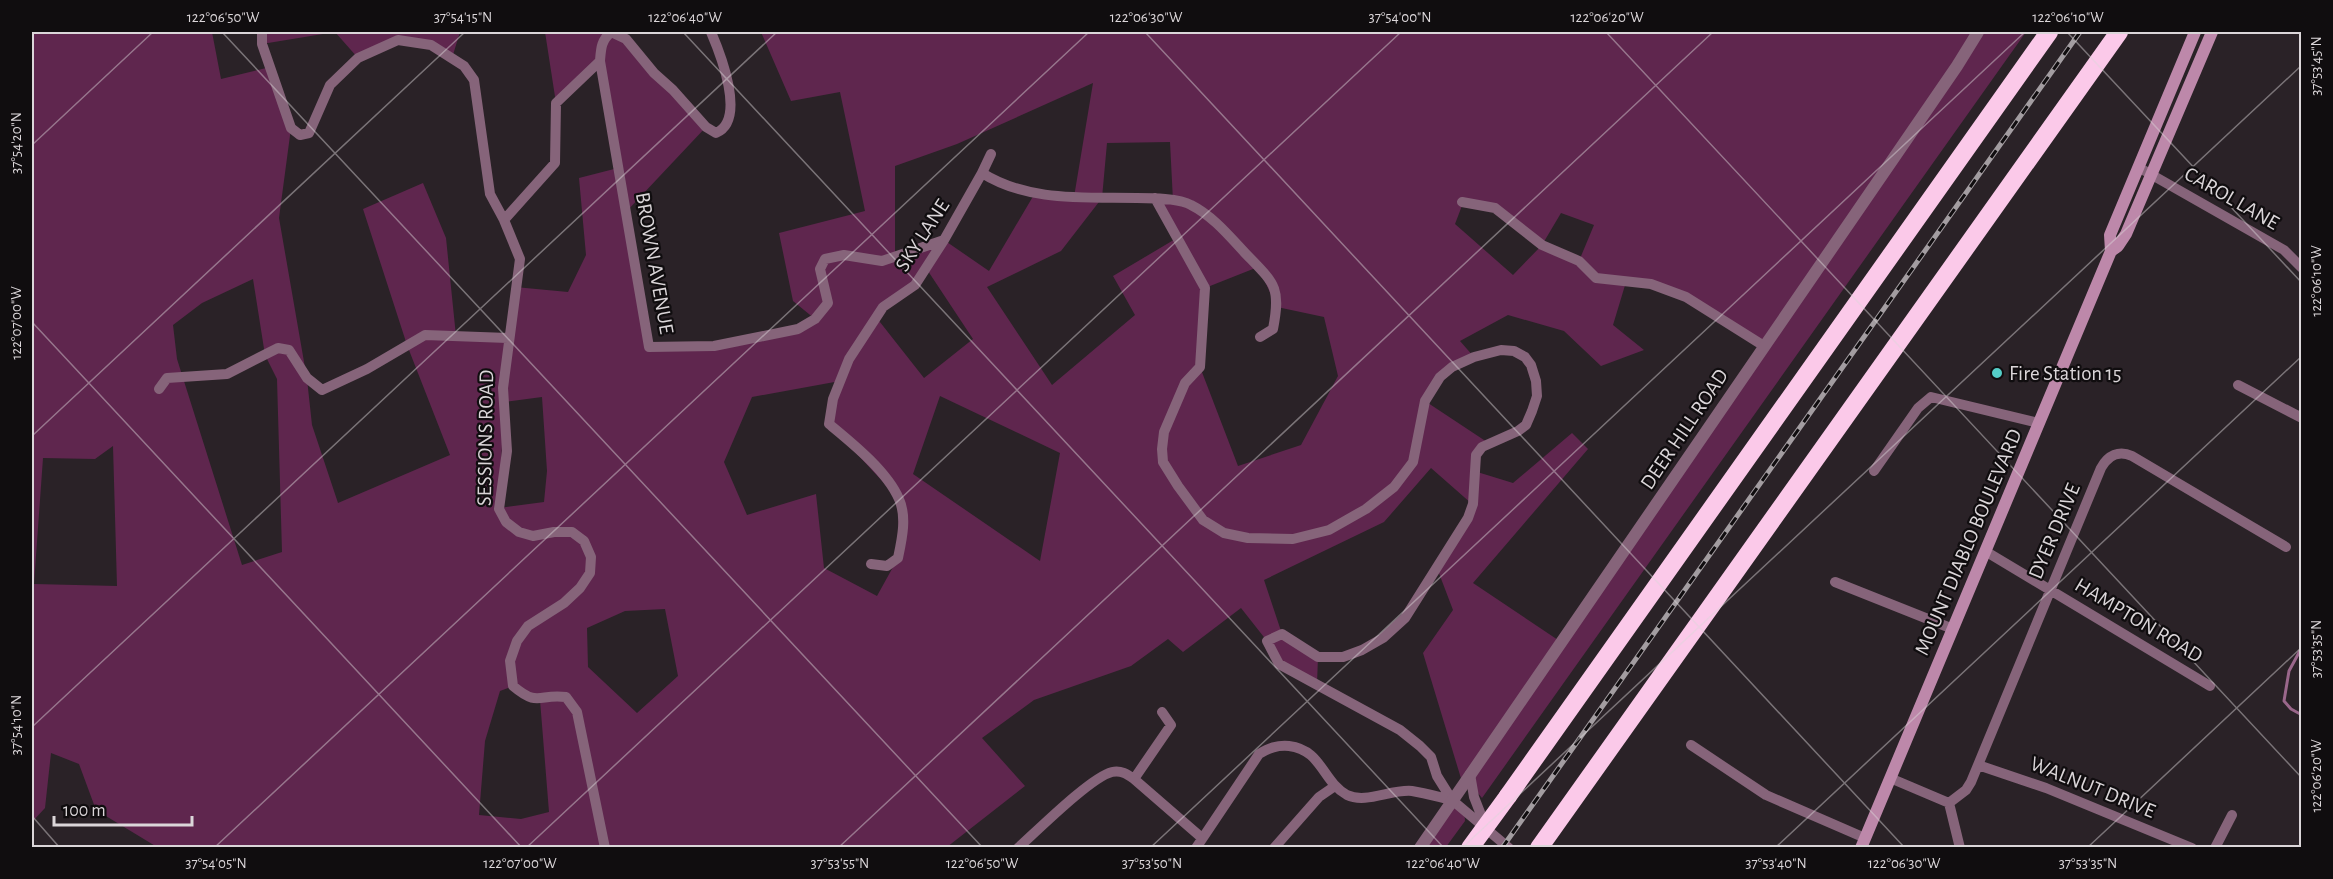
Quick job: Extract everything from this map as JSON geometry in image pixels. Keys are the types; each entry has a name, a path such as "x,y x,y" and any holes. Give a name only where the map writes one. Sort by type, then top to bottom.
{"highway":[{"path":"1470,848 2049,32"},
{"path":"1539,848 2119,32"}],"main road":[{"name":"MOUNT DIABLO BOULEVARD","path":"1863,843 2111,251 2110,235 2195,32"},
{"name":"MOUNT DIABLO BOULEVARD","path":"2111,251 2118,246 2126,234 2212,32"}],"street":[{"path":"159,389 166,378 227,374 278,348 289,350 307,378 322,390 367,369 425,335 508,338 520,259 504,220 490,194 474,80 464,66 431,45 398,40 358,58 344,71 330,85 309,133 300,135 291,128 262,44 262,32"},
{"path":"504,220 555,163 556,103 600,61 601,45 605,37 611,33 626,39 654,73 673,90 706,127 716,133 724,127 730,111 727,75 711,32"},
{"name":"DEER HILL ROAD","path":"1420,848 1958,66 1978,32"},
{"name":"BROWN AVENUE","path":"600,61 649,346 714,346 798,329 815,319 828,303 820,269 825,259 844,255 882,261 944,240"},
{"name":"SKY LANE","path":"871,564 887,566 898,558 904,520 900,499 866,456 829,424 833,399 849,359 883,307 915,285 944,240 991,154"},
{"name":"CAROL LANE","path":"2138,166 2283,250 2301,268"},
{"path":"981,173 999,184 1017,190 1057,197 1155,198 1191,204 1220,227 1273,283 1277,307 1273,330 1260,337"},
{"path":"1155,198 1205,288 1200,367 1185,383 1164,432 1163,462 1203,519 1224,532 1248,537 1293,539 1329,530 1365,509 1394,487 1413,462 1425,401 1440,377 1452,367 1474,357 1501,350 1514,351 1525,357 1531,365 1536,381 1536,396 1526,425 1482,447 1476,455 1473,504 1468,518 1405,618 1383,638 1362,650 1343,657 1318,657 1282,634 1267,641 1279,664 1400,730 1420,746 1431,757 1437,776 1452,800 1509,848"},
{"path":"1462,202 1495,208 1542,245 1579,261 1596,278 1651,284 1686,297 1764,346"},
{"name":"SESSIONS ROAD","path":"508,338 503,388 507,451 499,508 506,522 519,532 533,536 572,532 584,541 591,557 591,573 580,588 564,603 528,626 517,641 510,661 513,686 527,698 540,700 553,695 566,697 577,712 604,848"},
{"path":"2238,385 2301,418"},
{"path":"1874,471 1917,408 1930,398 2039,423"},
{"name":"DYER DRIVE","path":"1949,802 1966,790 1978,765 2101,468 2109,457 2120,453 2132,456 2286,547"},
{"name":"HAMPTON ROAD","path":"1985,551 2210,686"},
{"path":"1835,582 1953,629"},
{"path":"1134,778 1171,725 1162,712"},
{"path":"1691,745 1766,795 1863,843"},
{"path":"1020,847 1093,782 1112,772 1124,772 1134,778 1199,843 1259,754 1269,748 1284,746 1297,747 1311,753 1335,786 1350,796 1366,798 1410,791 1452,800"},
{"name":"WALNUT DRIVE","path":"1978,765 2046,788 2192,848"},
{"path":"1470,774 1474,798 1487,828"},
{"path":"1890,778 1949,802 1960,848"},
{"path":"1278,846 1319,797 1335,786"},
{"path":"2215,848 2232,815"}],"shaded area":[{"path":"32,32 212,32 221,79 270,67 291,128 279,218 307,379 312,425 338,503 450,455 407,345 363,209 423,183 446,238 456,336 508,338 515,287 568,292 586,255 579,178 618,168 601,62 556,103 545,32 611,32 626,39 706,127 626,212 649,346 714,346 798,329 815,319 793,301 779,233 865,211 840,92 791,101 761,32 2026,32 1482,798 1477,792 1463,785 1423,653 1453,610 1437,568 1472,504 1431,468 1384,522 1264,580 1282,634 1318,657 1317,684 1279,664 1267,641 1241,608 1183,652 1168,639 1131,666 1034,700 982,738 1025,786 947,847 157,847 96,810 79,764 51,753 45,808 32,822","holes":["1093,83 1074,197 1035,193 989,271 944,240 895,257 895,166 957,144","1170,142 1173,201 1155,198 1177,238 1113,276 1135,315 1052,385 987,287 1061,251 1102,198 1107,143","1463,203 1495,208 1542,245 1513,275 1455,224","1561,213 1594,225 1579,261 1542,245","1258,267 1277,307 1324,317 1338,376 1301,445 1238,466 1200,367 1205,288","926,268 973,339 924,378 876,317 915,285","253,279 265,355 277,379 282,552 242,565 177,359 173,325 202,303","1626,282 1686,297 1764,346 1561,642 1473,583 1588,449 1572,433 1513,483 1474,471 1482,447 1490,444 1425,401 1452,367 1474,357 1460,341 1508,315 1564,331 1601,366 1644,350 1613,325","840,381 829,424 899,499 898,558 877,596 824,568 816,494 747,515 724,462 752,397","940,396 1060,453 1040,561 913,474","542,397 547,471 544,502 499,508 504,402","113,446 117,586 34,584 43,458 95,459","665,609 678,676 637,713 588,667 587,628 625,611","513,686 540,700 549,812 521,819 479,815 485,741 500,691"]},
{"path":"262,32 335,32 262,44"},
{"path":"335,32 460,32 452,58 431,45 398,40 358,58"},
{"path":"1452,800 1464,809 1465,821 1446,847 1420,848"}],"waterway":[{"path":"2302,647 2289,671 2284,701 2291,709 2302,715"}],"railway":[{"path":"1502,848 2080,32"}],"place":[{"name":"Fire Station 15","path":"1997,373"}]}
